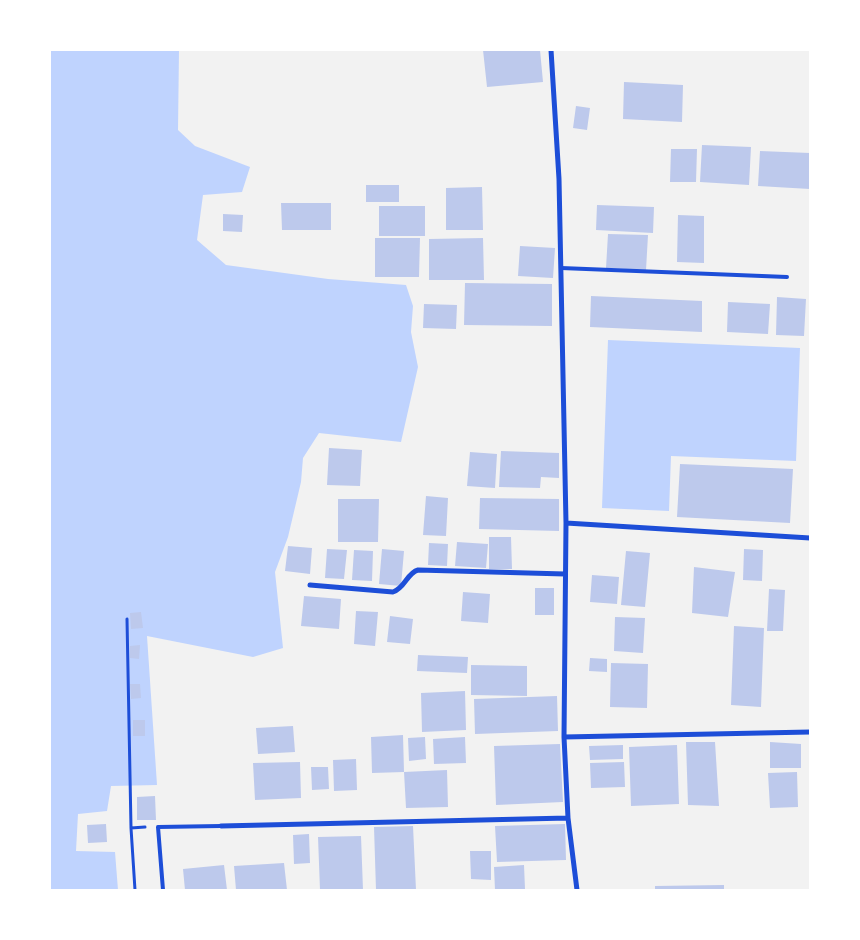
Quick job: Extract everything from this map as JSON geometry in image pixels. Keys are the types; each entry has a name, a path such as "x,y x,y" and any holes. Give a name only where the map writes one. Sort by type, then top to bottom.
{"street":[{"path":"551,50 560,179 566,523 564,737 568,818 576,890"},
{"path":"566,523 810,538"},
{"path":"310,585 393,592 400,590 412,572 418,570 565,574"},
{"path":"564,737 810,732"},
{"path":"221,826 568,818"}],"lane":[{"path":"561,268 787,277"},
{"path":"163,890 158,827 221,826"}],"path":[{"path":"127,619 130,789 135,890"}],"water":[{"path":"50,50 179,50 178,130 195,146 250,167 242,192 203,195 197,240 226,265 328,279 406,285 413,306 411,332 418,367 401,442 319,433 303,458 301,482 288,537 275,572 283,648 253,657 147,636 157,785 111,786 107,811 78,814 76,851 115,852 118,890 50,890"},
{"path":"608,340 800,348 796,461 671,456 669,511 602,508"}],"building":[{"path":"483,50 540,50 543,82 487,87"},
{"path":"624,82 683,85 682,122 623,119"},
{"path":"576,106 590,108 587,130 573,128"},
{"path":"702,145 751,147 749,185 700,182"},
{"path":"671,149 697,149 696,182 670,182"},
{"path":"760,151 810,153 810,189 758,186"},
{"path":"366,185 399,185 399,202 366,202"},
{"path":"482,187 483,230 446,230 446,188"},
{"path":"281,203 331,203 331,230 282,230"},
{"path":"597,205 654,207 653,233 596,230"},
{"path":"379,206 425,206 425,236 379,236"},
{"path":"223,214 243,215 242,232 223,231"},
{"path":"678,215 704,216 704,263 677,262"},
{"path":"608,234 648,235 646,270 606,268"},
{"path":"375,238 420,238 419,277 375,277"},
{"path":"483,238 484,280 429,280 429,239"},
{"path":"520,246 555,248 553,278 518,276"},
{"path":"465,283 552,284 552,326 464,325"},
{"path":"591,296 702,301 702,332 590,327"},
{"path":"777,297 806,299 804,336 776,335"},
{"path":"728,302 770,304 768,334 727,332"},
{"path":"424,304 457,305 456,329 423,328"},
{"path":"329,448 362,450 360,486 327,485"},
{"path":"501,451 559,453 559,478 541,477 540,488 499,487"},
{"path":"470,452 497,454 495,488 467,486"},
{"path":"680,464 793,469 790,523 677,517"},
{"path":"426,496 448,498 446,536 423,535"},
{"path":"480,498 559,499 559,531 479,529"},
{"path":"338,499 379,499 378,542 338,542"},
{"path":"489,537 511,537 512,569 489,569"},
{"path":"457,542 488,544 486,568 455,566"},
{"path":"429,543 448,544 447,566 428,565"},
{"path":"288,546 312,548 310,574 285,571"},
{"path":"327,549 347,550 344,579 325,578"},
{"path":"382,549 404,551 401,586 379,584"},
{"path":"744,549 763,550 762,581 743,580"},
{"path":"354,550 373,551 372,581 352,580"},
{"path":"626,551 650,553 645,607 621,605"},
{"path":"694,567 735,572 728,617 692,613"},
{"path":"592,575 619,577 617,604 590,602"},
{"path":"535,588 554,588 554,615 535,615"},
{"path":"769,589 785,590 783,631 767,631"},
{"path":"463,592 490,594 488,623 461,621"},
{"path":"304,596 341,599 339,629 301,626"},
{"path":"356,611 378,612 375,646 354,644"},
{"path":"141,612 143,628 131,629 130,613"},
{"path":"390,616 413,619 410,644 387,642"},
{"path":"615,617 645,618 643,653 614,651"},
{"path":"734,626 764,628 761,707 731,705"},
{"path":"140,645 139,659 130,658 130,646"},
{"path":"418,655 468,657 467,673 417,671"},
{"path":"590,658 607,659 607,672 589,671"},
{"path":"611,663 648,664 647,708 610,707"},
{"path":"471,665 527,666 527,696 471,695"},
{"path":"130,684 140,684 141,698 131,699"},
{"path":"465,691 466,730 422,732 421,693"},
{"path":"557,696 558,731 475,734 474,699"},
{"path":"133,720 145,720 145,736 133,736"},
{"path":"293,726 295,752 258,754 256,728"},
{"path":"403,735 404,772 372,773 371,737"},
{"path":"425,737 426,759 409,761 408,738"},
{"path":"465,737 466,763 434,764 433,739"},
{"path":"686,742 715,742 719,806 688,805"},
{"path":"770,742 801,744 801,768 770,768"},
{"path":"560,744 563,802 496,805 494,746"},
{"path":"623,745 623,759 590,760 589,746"},
{"path":"677,745 679,804 631,806 629,747"},
{"path":"356,759 357,790 334,791 333,760"},
{"path":"300,762 301,798 255,800 253,763"},
{"path":"624,762 625,787 591,788 590,763"},
{"path":"311,767 328,767 329,789 312,790"},
{"path":"447,770 448,807 406,808 404,772"},
{"path":"797,772 798,807 770,808 768,773"},
{"path":"155,796 156,820 137,820 137,797"},
{"path":"106,824 107,842 88,843 87,825"},
{"path":"565,824 566,860 497,862 495,826"},
{"path":"413,826 416,890 376,890 374,827"},
{"path":"309,834 310,863 294,864 293,835"},
{"path":"361,836 363,890 320,890 318,837"},
{"path":"470,851 491,851 491,880 471,879"},
{"path":"284,863 287,890 236,890 234,866"},
{"path":"224,865 227,890 185,890 183,869"},
{"path":"524,865 525,889 495,890 494,867"},
{"path":"724,885 724,890 655,890 655,886"}]}
